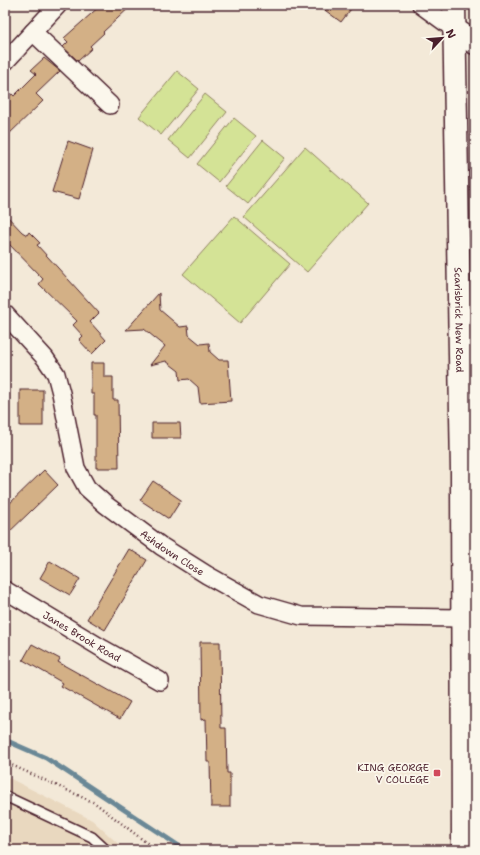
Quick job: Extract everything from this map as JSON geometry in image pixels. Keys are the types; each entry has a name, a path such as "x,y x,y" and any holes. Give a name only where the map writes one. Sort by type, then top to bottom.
{"main road":[{"name":"Scarisbrick New Road","path":"454,5 466,471 462,618 463,850"},
{"path":"454,29 475,43"}],"street":[{"path":"5,62 58,5"},
{"path":"421,5 454,29"},
{"path":"33,32 110,105"},
{"name":"Ashdown Close","path":"5,314 45,358 56,374 62,393 76,468 87,488 106,505 161,546 207,575 258,604 301,616 462,618"},
{"name":"Janes Brook Road","path":"5,590 103,650 160,681"}],"lane":[{"path":"5,796 92,837 106,850"}],"path":[{"path":"5,762 95,804 156,850"}],"shaded area":[{"path":"5,776 92,820 125,850 5,850"}],"green space":[{"path":"177,71 199,89 161,135 139,117"},
{"path":"205,94 227,112 190,158 168,140"},
{"path":"234,118 256,136 219,182 197,164"},
{"path":"263,140 285,158 248,204 226,186"},
{"path":"305,147 368,203 307,272 244,217"},
{"path":"234,216 290,264 240,323 183,274"}],"building":[{"path":"101,5 132,5 103,32 104,33 90,46 92,48 78,61 63,47 68,42 64,38"},
{"path":"318,5 354,5 341,22"},
{"path":"44,58 60,71 36,94 43,101 5,138 5,100 12,94 14,96 36,74 31,70"},
{"path":"68,141 93,150 79,199 52,192"},
{"path":"5,214 22,232 27,235 29,232 40,243 37,245 99,313 90,322 106,340 92,354 79,340 83,336 73,325 77,321 39,284 43,279 5,240"},
{"path":"159,293 160,310 180,327 188,326 189,335 200,344 209,343 210,352 219,360 228,360 231,401 200,403 198,387 189,379 180,380 179,371 166,361 150,365 165,346 144,329 126,330"},
{"path":"91,363 104,363 104,377 113,377 113,400 118,400 119,468 96,468 96,415 94,415 94,394 91,394"},
{"path":"20,390 43,390 43,426 20,426"},
{"path":"152,423 180,423 181,438 152,438"},
{"path":"44,470 58,485 5,536 5,508"},
{"path":"153,481 181,500 169,519 140,500"},
{"path":"129,549 147,560 105,630 87,619"},
{"path":"50,561 80,579 70,595 40,578"},
{"path":"200,642 220,642 221,728 226,728 227,773 230,773 230,807 211,807 210,762 207,762 206,719 201,720"},
{"path":"32,644 60,659 58,662 130,702 120,719 61,686 63,683 23,660"}],"waterway":[{"path":"5,740 46,758 185,850"}],"place":[{"name":"KING GEORGE V COLLEGE","path":"437,773"}]}
